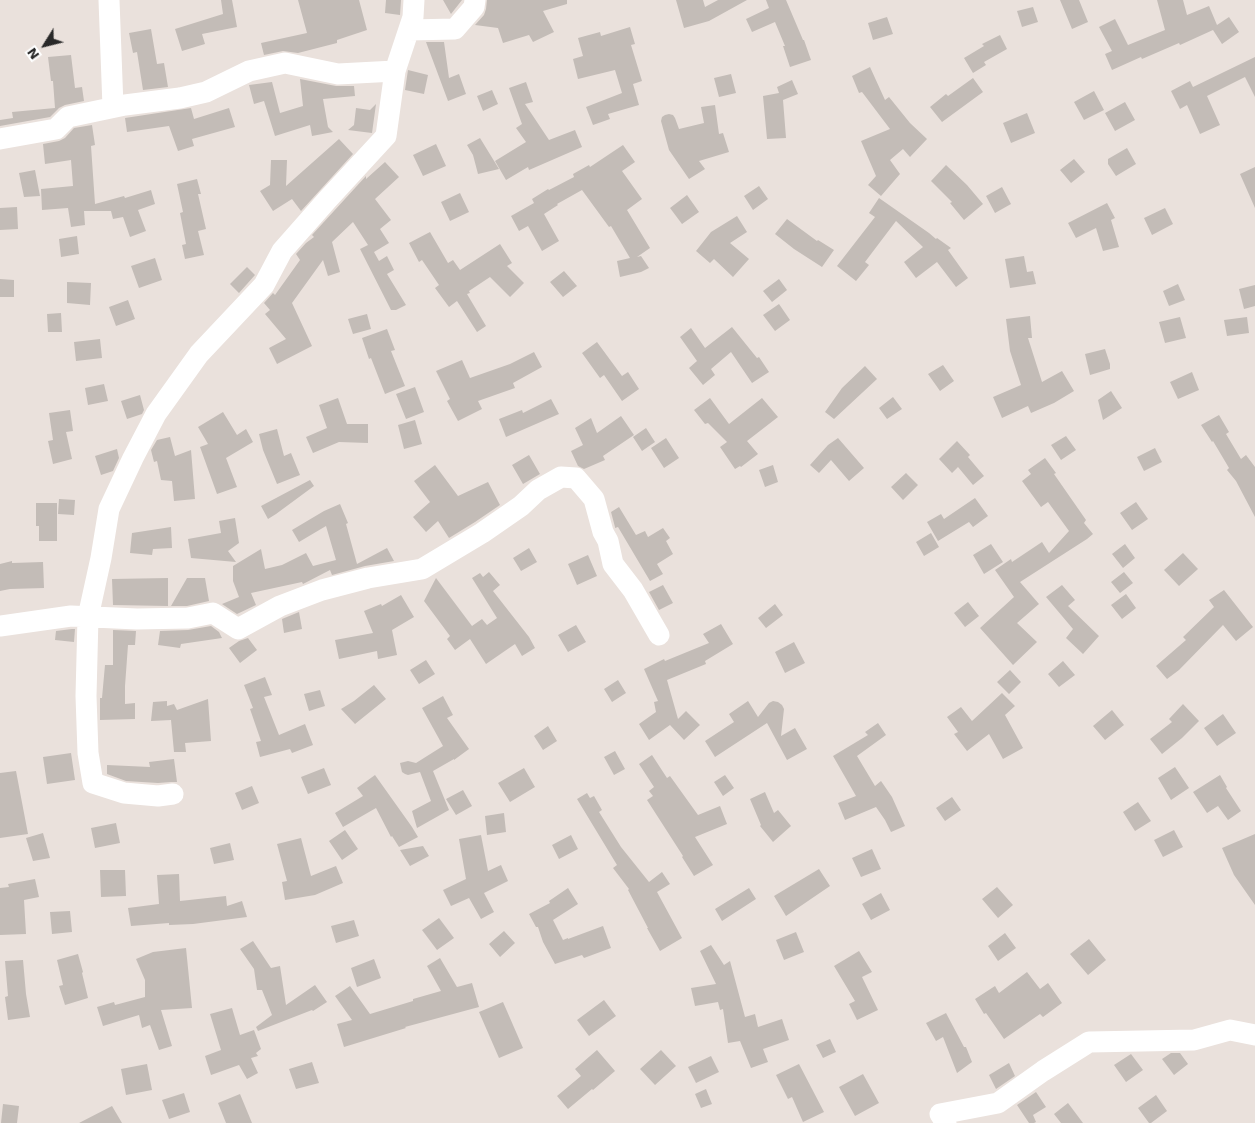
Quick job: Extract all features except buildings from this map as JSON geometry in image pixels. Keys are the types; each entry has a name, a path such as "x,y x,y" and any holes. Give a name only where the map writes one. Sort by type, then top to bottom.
{"street":[{"path":"109,0 113,107"},
{"path":"173,794 158,796 124,793 93,783 88,753 86,696 88,617 101,558 108,510 156,414 199,354 264,285 282,251 386,136 395,70 413,17 414,0"},
{"path":"409,30 455,29 474,7 475,0"},
{"path":"0,139 56,129 68,117 113,107 180,98 206,92 249,71 285,64 338,74 395,70"},
{"path":"0,626 71,616 137,619 188,618 214,613 238,629 280,606 322,590 368,578 422,569 482,533 521,506 538,490 561,477 576,478 594,499 602,532 608,541 613,564 633,590 659,635"},
{"path":"946,1123 940,1114 998,1103 1043,1071 1089,1042 1194,1040 1230,1030 1255,1035"}]}
